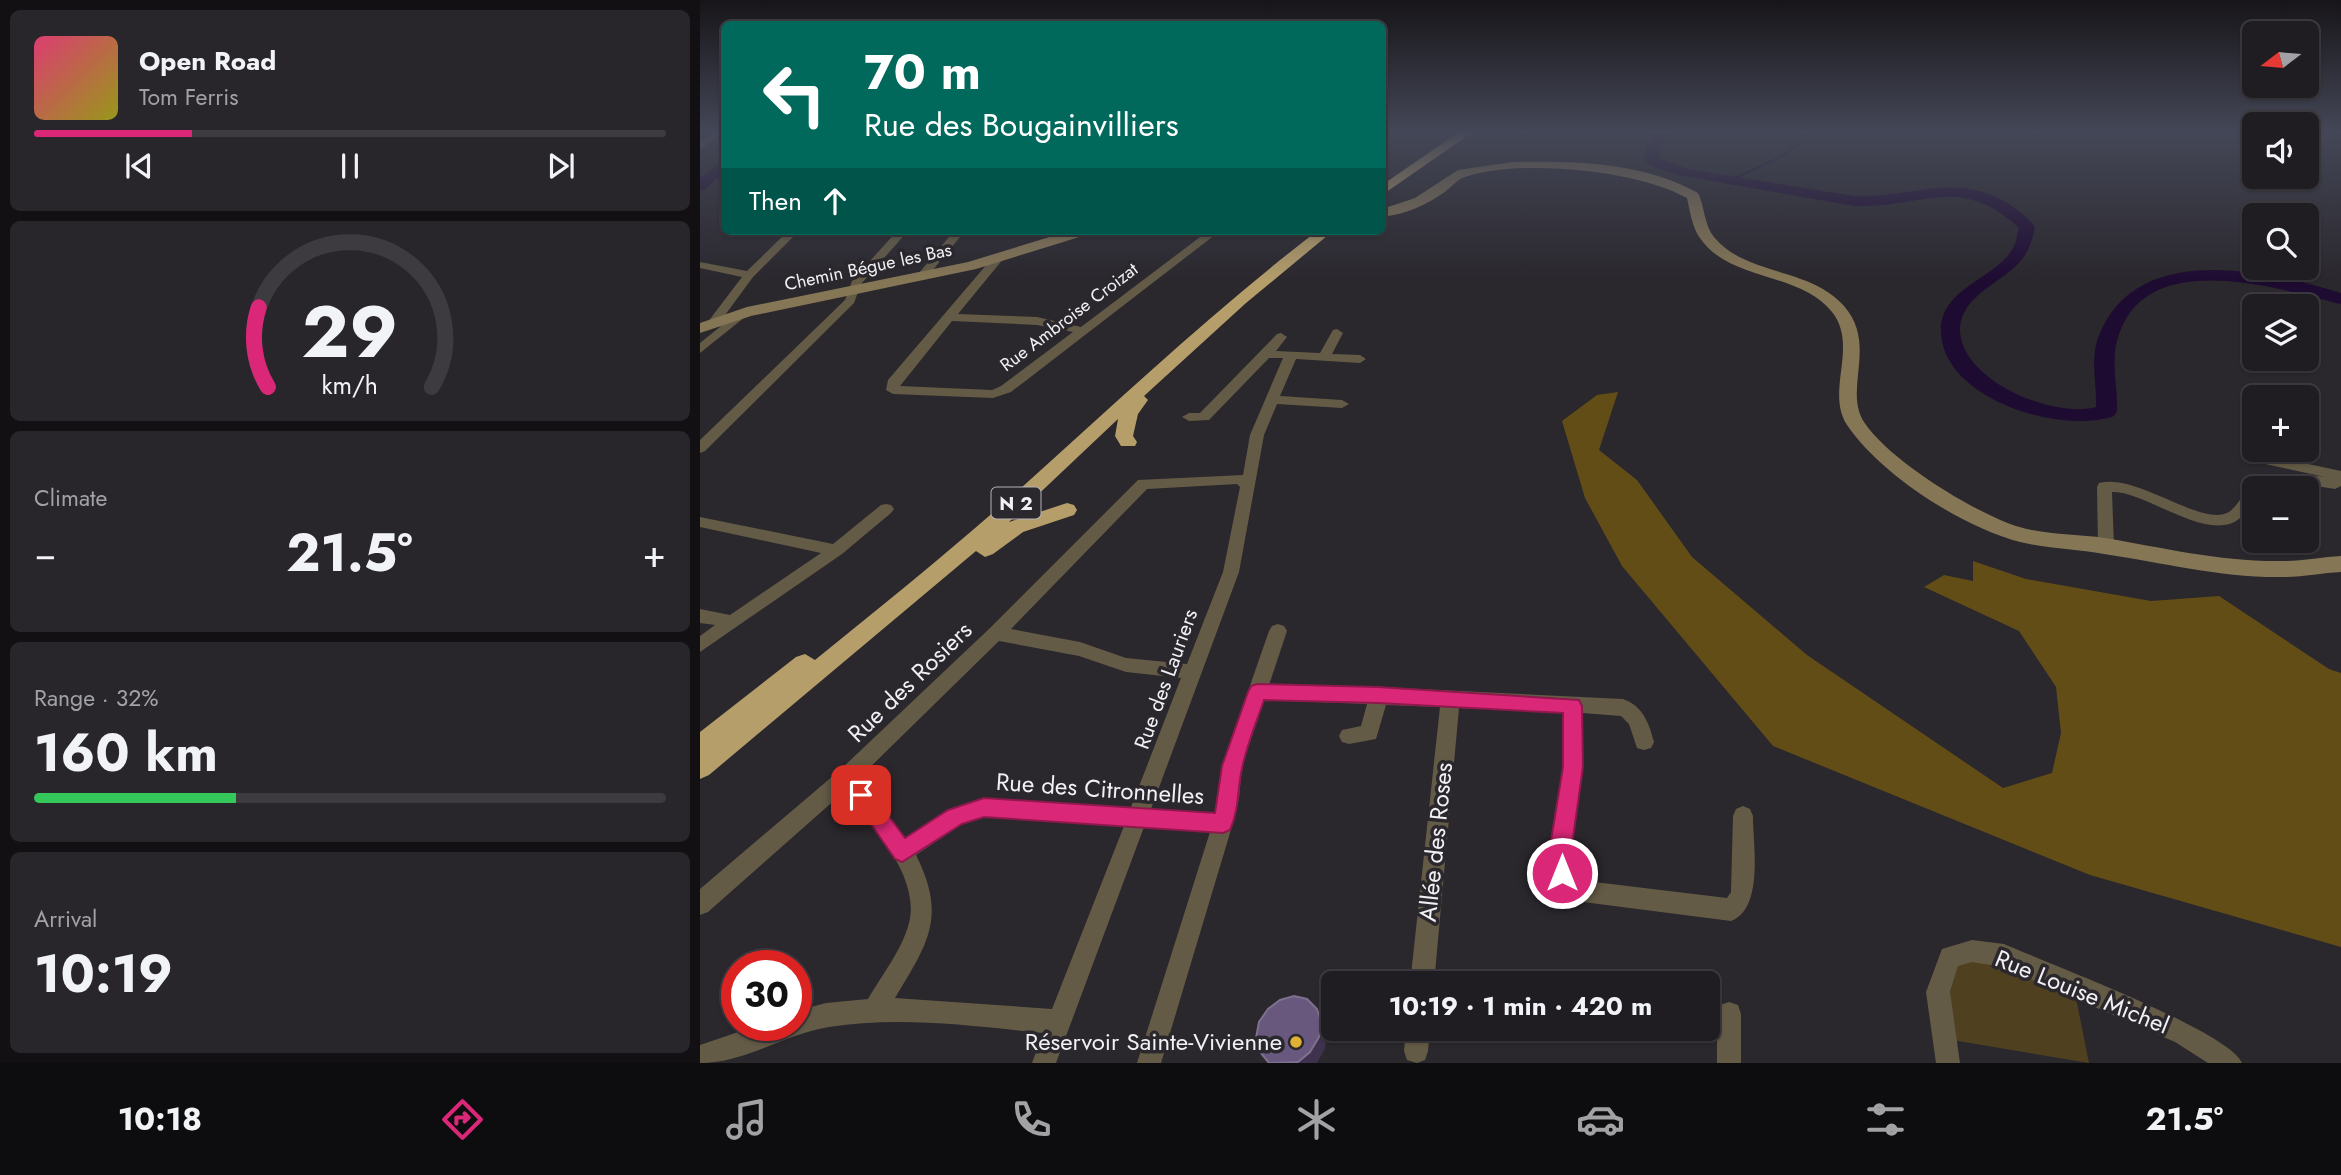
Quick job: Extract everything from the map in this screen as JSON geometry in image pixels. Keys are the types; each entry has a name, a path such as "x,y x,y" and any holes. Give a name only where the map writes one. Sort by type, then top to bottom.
{"highway":[{"name":"N 2","path":"700,747 825,649 937,555 1234,292 1307,235"},
{"name":"N 2","path":"700,768 987,529 1252,290 1321,235"},
{"path":"1128,442 1124,436 1129,414 1153,380"},
{"path":"785,699 835,671 1006,532 1067,510"}],"street":[{"path":"1386,212 1405,209 1418,203 1449,182"},
{"path":"1657,182 1680,187 1693,196 1704,235 1724,254 1807,287 1838,309 1852,335 1853,364 1849,401 1853,419 1883,456 1898,469 1981,519 2009,531 2106,546 2184,562 2273,569 2341,564"},
{"path":"706,325 790,235"},
{"path":"700,448 850,302 856,283 899,235"},
{"path":"923,275 957,235"},
{"name":"Chemin Bégue les Bas","path":"706,325 741,314 998,258 1071,235"},
{"name":"Rue Ambroise Croizat","path":"998,258 893,383 893,390 1000,393 1210,235"},
{"path":"700,265 750,275"},
{"path":"700,349 741,314"},
{"path":"951,317 1037,321 1084,331"},
{"path":"1324,356 1336,333"},
{"path":"1189,417 1204,417 1281,337"},
{"path":"1266,354 1360,359"},
{"name":"Rue des Lauriers","path":"1044,1063 1231,572 1257,435 1291,355"},
{"path":"1272,400 1342,404"},
{"path":"2275,462 2341,477"},
{"name":"Rue des Rosiers","path":"700,904 848,776 996,633 1143,484 1240,479 1248,486"},
{"path":"2319,481 2341,485"},
{"path":"2106,546 2104,487 2121,487 2167,506 2218,519 2234,516 2242,506"},
{"path":"700,645 836,550 886,509"},
{"path":"700,522 836,550"},
{"path":"700,616 732,622"},
{"path":"1149,1063 1223,823 1229,799 1232,766 1278,631"},
{"path":"996,633 1080,649 1126,665 1192,672"},
{"path":"1257,692 1378,695 1628,709 1637,719 1644,742"},
{"path":"1349,736 1369,733 1378,695"},
{"name":"Allée des Roses","path":"1423,971 1450,700"},
{"path":"1573,706 1573,767 1559,859 1562,873 1571,885 1583,891 1731,910 1739,903 1742,892 1742,816"},
{"path":"848,776 902,852 921,891 924,907 922,918 874,1011"},
{"name":"Rue des Citronnelles","path":"902,852 956,817 984,807 1223,823"},
{"name":"Rue Louise Michel","path":"1948,1063 1938,992 1950,957 1972,951 2004,956 2142,1013 2185,1033 2230,1063"},
{"path":"812,1021 874,1011 917,1011 1060,1022"},
{"path":"1729,1014 1730,1063"},
{"path":"700,1057 746,1041"}],"shaded area":[{"path":"1618,392 1599,450 1637,480 1692,557 1807,655 2003,788 2052,773 2061,733 2056,687 2019,631 1924,587 1944,575 1973,581 1973,561 2026,579 2151,601 2219,596 2329,669 2341,673 2341,947 2090,875 1773,746 1622,566 1585,498 1562,421 1597,395"},
{"path":"1968,959 1993,961 2076,998 2089,1063 1952,1040 1949,996 1958,965"}],"building":[{"name":"Réservoir Sainte-Vivienne","path":"1294,996 1307,999 1317,1009 1321,1022 1319,1037 1310,1052 1298,1062 1269,1063 1260,1052 1256,1038 1259,1022 1268,1009 1280,1000"}],"waterway":[{"path":"700,186 705,182"},
{"path":"1734,182 1800,194 1872,202 1953,190 1988,199 2009,212 2027,227 2023,245 2012,260 1965,298 1954,312 1950,331 1962,365 1979,382 1999,394 2060,414 2088,416 2106,411 2105,356 2108,337 2123,308 2147,289 2176,278 2210,275 2281,283 2341,299"}],"place":[{"name":"Réservoir Sainte-Vivienne","path":"1296,1042"}],"route":[{"path":"861,795 902,852 956,817 984,807 1223,823 1229,799 1232,766 1257,692 1378,695 1573,706 1573,767 1559,859 1562,873"}]}
